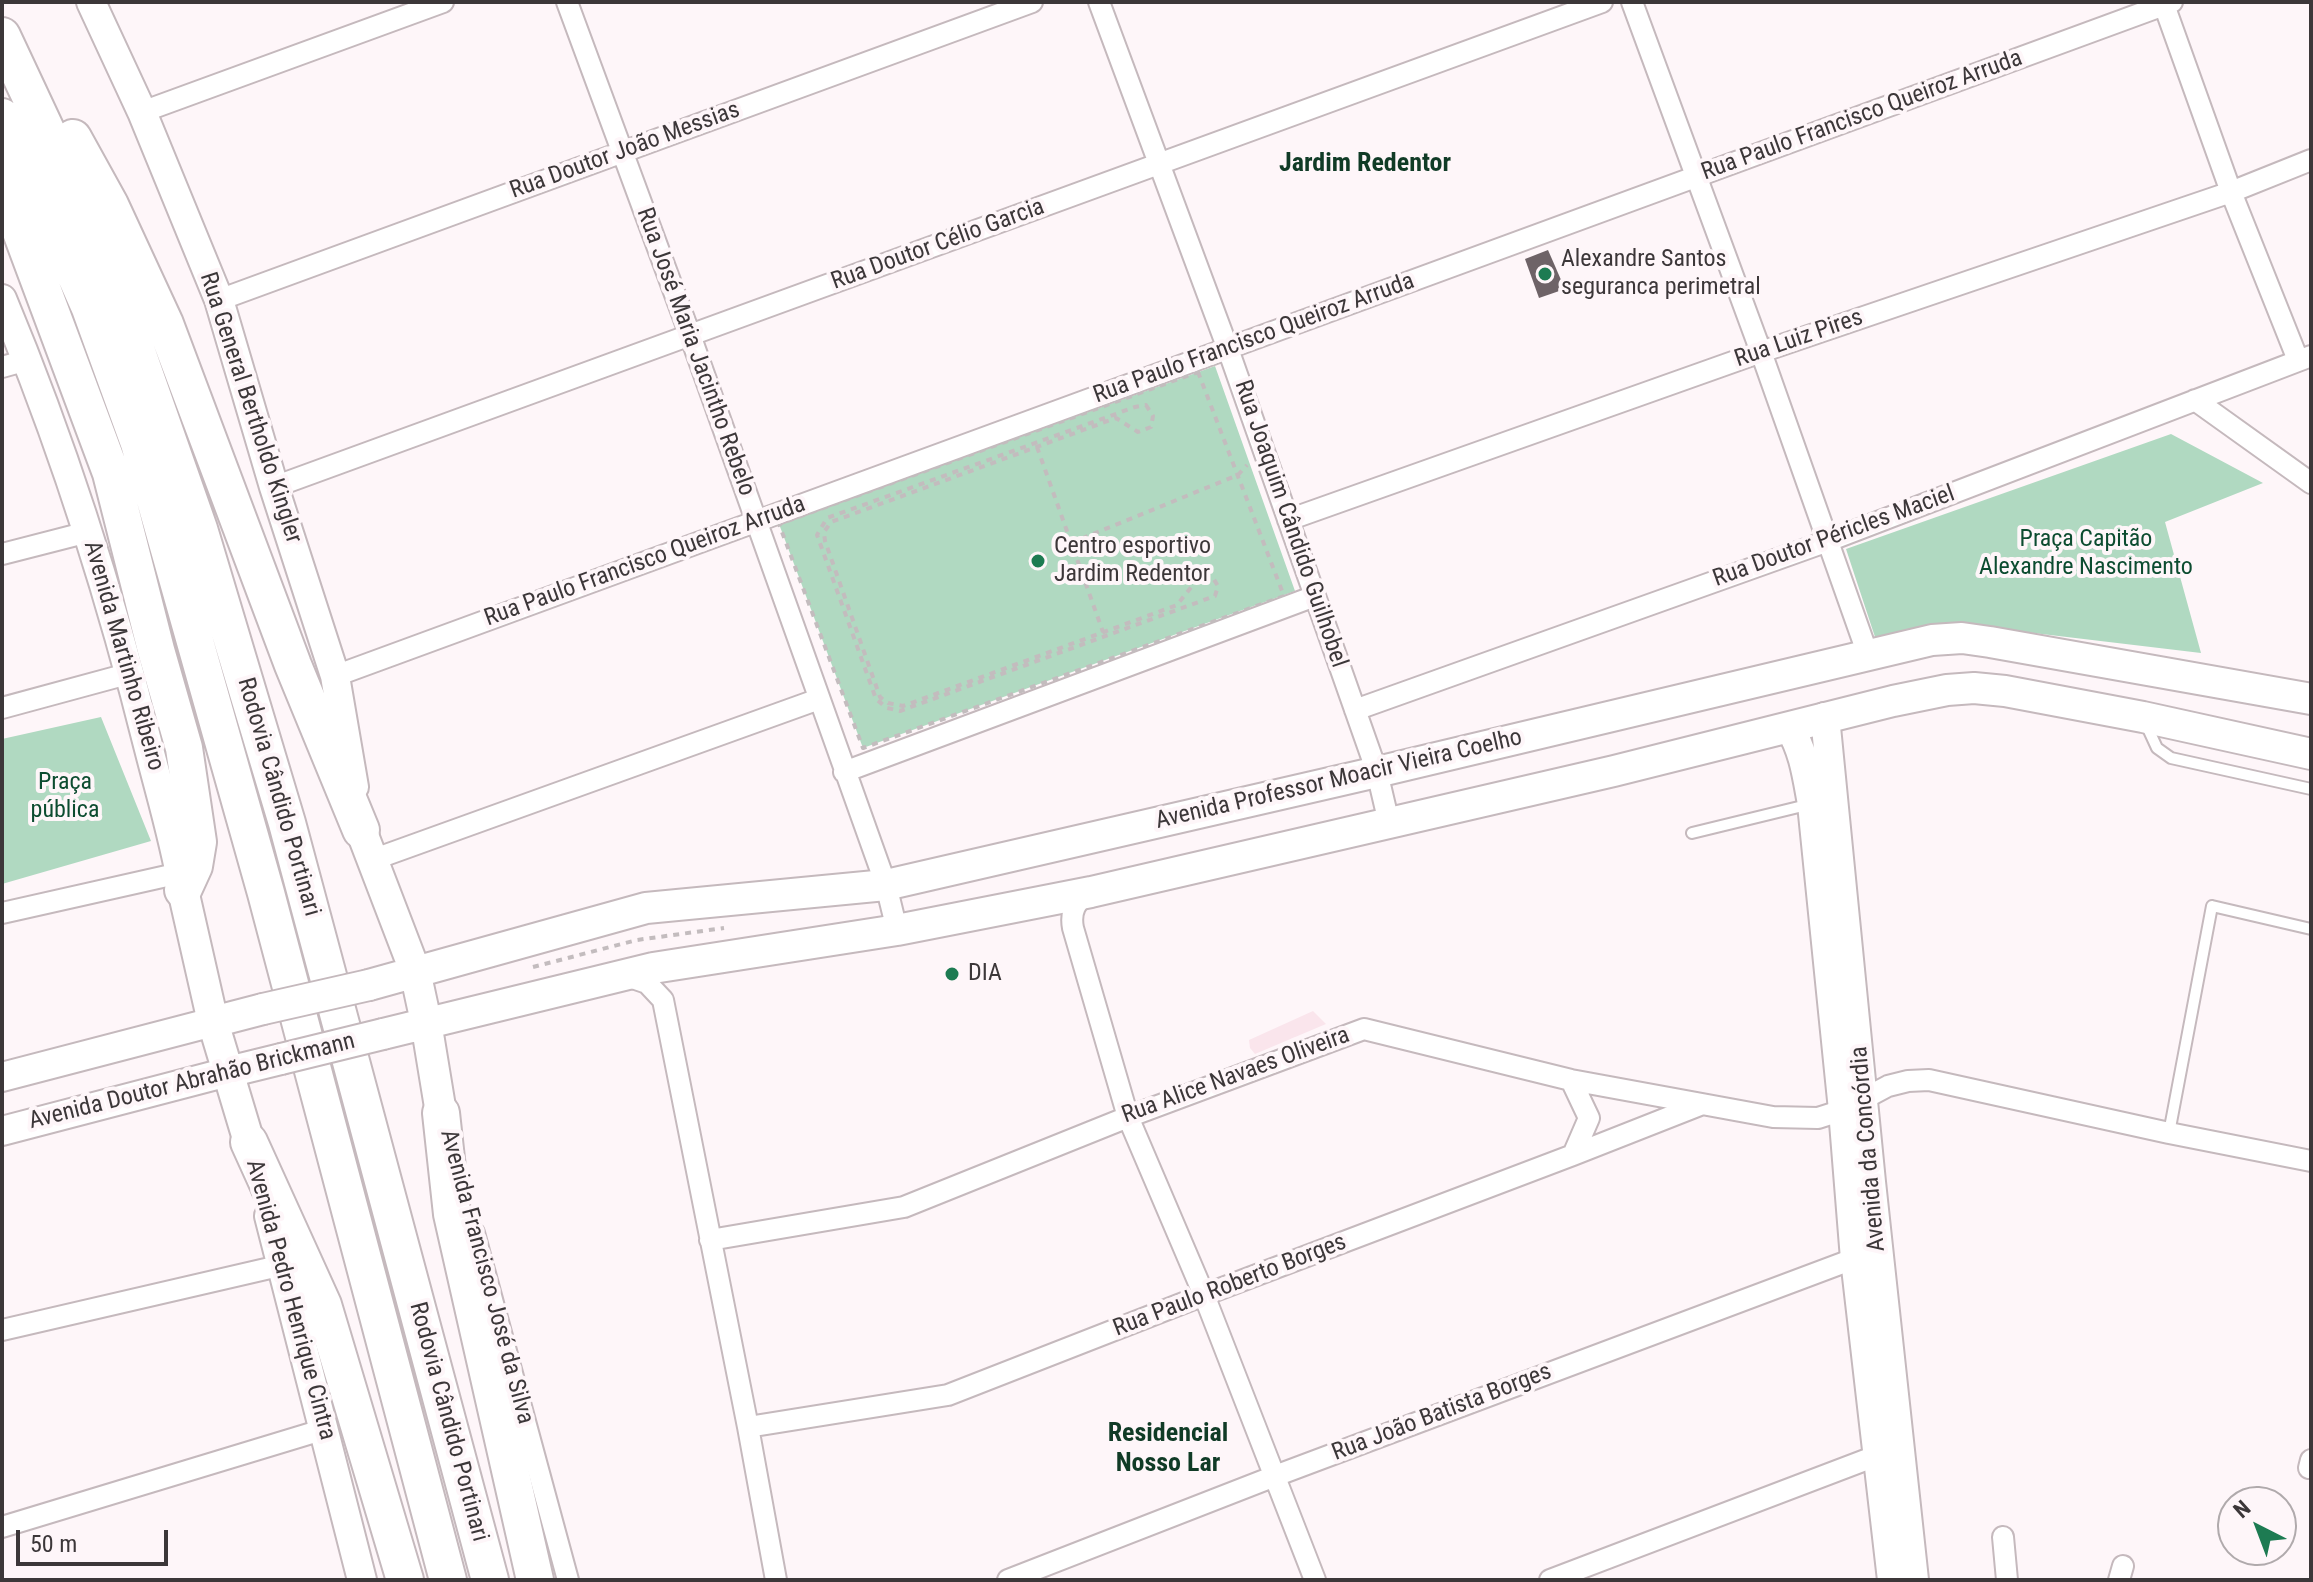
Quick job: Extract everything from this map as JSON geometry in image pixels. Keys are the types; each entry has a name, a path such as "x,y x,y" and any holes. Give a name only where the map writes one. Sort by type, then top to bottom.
{"highway":[{"path":"2,12 110,205 165,324 293,665 367,845"},
{"name":"Rodovia Cândido Portinari","path":"2,36 67,175 115,289 199,529 287,823 490,1580"},
{"name":"Rodovia Cândido Portinari","path":"2,117 90,308 139,443 266,893 448,1580"},
{"path":"2,181 111,473 184,748 198,842 194,866 182,881"},
{"path":"441,1113 452,1214 535,1580"},
{"path":"249,1142 295,1265 323,1305 405,1580"}],"main road":[{"name":"Avenida Professor Moacir Vieira Coelho","path":"213,1022 369,985 646,908 886,885 1932,640 1962,638 2311,699"},
{"path":"1868,655 1882,690 1893,701"},
{"path":"1801,670 1820,693 1825,717"},
{"path":"426,1022 653,968 897,930 1091,892 1947,690 1974,688 2005,691 2311,754"},
{"name":"Avenida Francisco José da Silva","path":"367,845 415,971 441,1113"},
{"name":"Avenida Martinho Ribeiro","path":"182,881 213,1022"},
{"name":"Avenida Pedro Henrique Cintra","path":"213,1022 249,1142"},
{"name":"Avenida Doutor Abrahão Brickmann","path":"228,1072 426,1022"}],"street":[{"name":"Rua General Bertholdo Kingler","path":"91,2 142,112 219,300 274,487 335,676 367,845"},
{"path":"142,112 443,2"},
{"name":"Rua José Maria Jacintho Rebelo","path":"567,2 690,335 886,885 897,930"},
{"name":"Rua Doutor João Messias","path":"219,300 1032,2"},
{"name":"Rua Joaquim Cândido Guilhobel","path":"1099,2 1228,349 1377,772 1389,823"},
{"name":"Rua Doutor Célio Garcia","path":"274,487 1602,2"},
{"path":"1632,2 1868,655"},
{"path":"2166,3 2231,192 2304,358"},
{"name":"Rua Paulo Francisco Queiroz Arruda","path":"335,676 2166,3"},
{"name":"Rua Luiz Pires","path":"1288,520 1761,352 2231,192 2311,160"},
{"name":"Avenida Martinho Ribeiro","path":"2,299 15,363 88,532 131,673 182,881"},
{"name":"Rua Doutor Péricles Maciel","path":"1355,710 1828,541 2304,358"},
{"path":"2195,400 2311,483"},
{"path":"2,554 88,532"},
{"path":"844,772 1315,596"},
{"path":"2,708 131,673"},
{"path":"367,845 819,699"},
{"name":"Avenida da Concórdia","path":"1825,717 1822,802 1867,1255 1890,1451 1914,1580"},
{"name":"Avenida da Concórdia","path":"1789,727 1822,802"},
{"path":"2,913 182,881"},
{"path":"1091,892 1081,897 1071,917 1128,1117 1204,1295 1315,1580"},
{"path":"624,975 647,983 663,1000 776,1580"},
{"path":"2,1077 213,1022"},
{"name":"Rua Alice Navaes Oliveira","path":"710,1240 904,1207 1128,1117 1364,1029 1571,1080 1773,1117 1818,1118 1888,1086 1929,1080 2311,1161"},
{"name":"Avenida Doutor Abrahão Brickmann","path":"2,1131 228,1072"},
{"path":"1571,1080 1589,1118 1573,1155"},
{"name":"Rua Paulo Roberto Borges","path":"748,1427 948,1395 1700,1104"},
{"name":"Avenida Francisco José da Silva","path":"441,1113 568,1580"},
{"name":"Rua João Batista Borges","path":"1008,1580 1275,1476 1867,1255"},
{"path":"2,1330 295,1265"},
{"name":"Avenida Pedro Henrique Cintra","path":"295,1265 325,1429 362,1580"},
{"path":"2,1527 325,1429"},
{"path":"1550,1580 1890,1451"},
{"name":"Avenida da Concórdia","path":"1890,1451 1892,1580"},
{"path":"2003,1537 2007,1580"}],"lane":[{"path":"2143,717 2157,748 2171,758 2311,789"},
{"path":"1692,833 1822,802"},
{"path":"2169,1133 2212,906 2311,929"}],"path":[{"path":"1198,372 1238,475 1284,596 863,748 779,524 1198,372"},
{"path":"1146,405 1153,416 1151,427 1138,432 1116,418 831,522 824,532 880,697 888,703 903,706 1103,632 1177,605 1200,576 1213,578 1218,586 1215,596 1204,602 900,711 887,708 876,699 817,535 820,526 827,518 1146,405"},
{"path":"1037,447 1103,632"},
{"path":"1071,543 1238,475 1263,449"}],"shaded area":[{"path":"1313,1011 1326,1024 1255,1054 1250,1048 1249,1040"}],"green space":[{"name":"Centro esportivo Jardim Redentor","path":"1215,366 1295,591 863,748 779,524"},
{"name":"Praça Capitão Alexandre Nascimento","path":"2171,434 2263,483 2165,522 2201,653 1958,624 1876,640 1846,549"},
{"name":"Praça pública","path":"101,717 151,841 2,884 2,739"}],"building":[{"name":"Alexandre Santos seguranca perimetral","path":"1548,250 1565,289 1539,298 1525,259"}],"place":[{"name":"Alexandre Santos seguranca perimetral","path":"1545,274"},
{"name":"Centro esportivo Jardim Redentor","path":"1038,561"},
{"name":"DIA","path":"952,974"}],"district":[{"name":"Jardim Redentor","path":"1365,164"},
{"name":"Residencial Nosso Lar","path":"1168,1449"}]}
